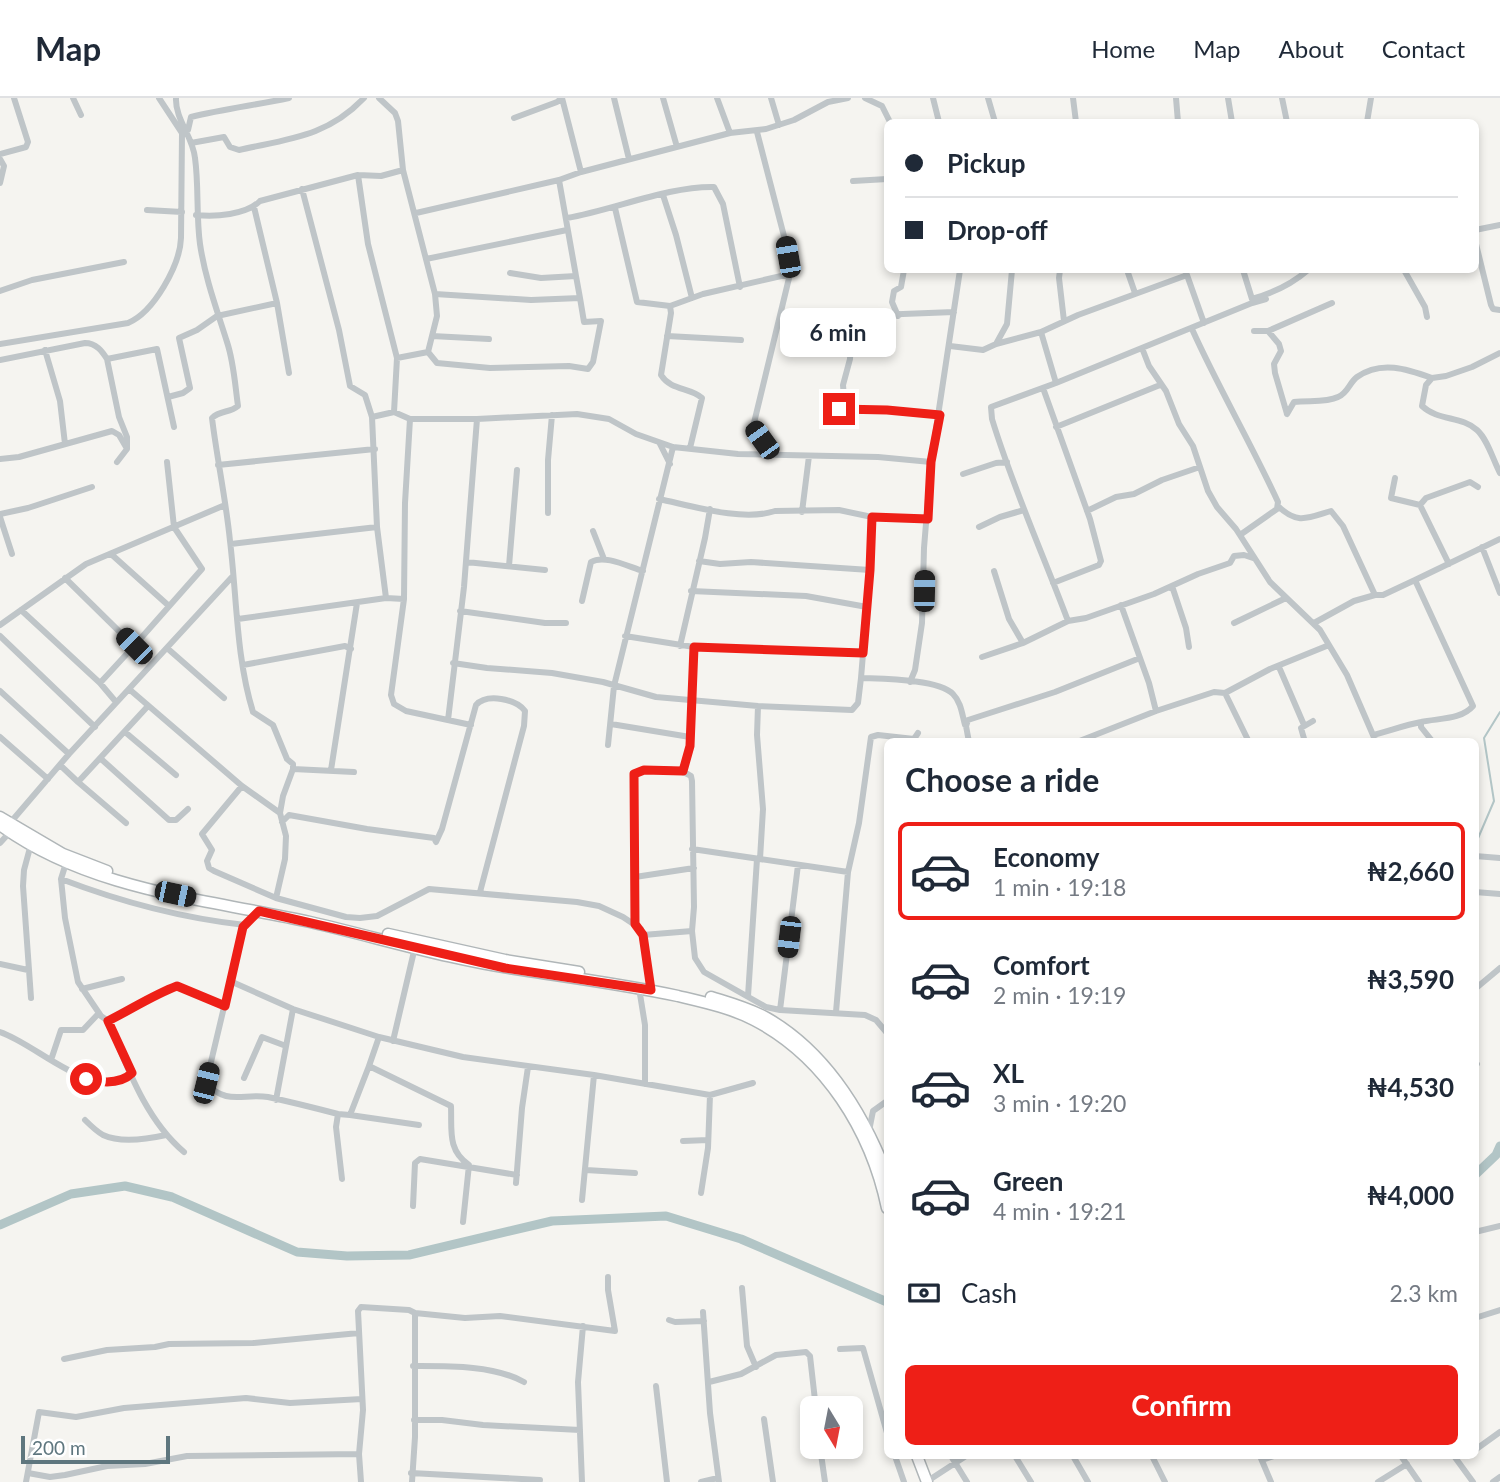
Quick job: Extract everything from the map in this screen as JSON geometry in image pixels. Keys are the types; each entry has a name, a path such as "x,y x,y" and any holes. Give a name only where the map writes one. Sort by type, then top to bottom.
{"highway":[{"path":"0,817 6,827 66,863 127,883 505,960 714,998 739,1006 768,1019 816,1058 839,1084 869,1131 884,1168"},
{"path":"6,827 104,870 505,968 639,988 651,987 752,1019 788,1042 812,1063 834,1088 857,1123 881,1179 884,1194"},
{"path":"911,1459 919,1482"},
{"path":"918,1459 926,1482"}],"street":[{"path":"0,183 4,166 0,156 26,147 28,142 14,98"},
{"path":"73,98 81,116"},
{"path":"0,344 103,328 137,319 156,299 181,250 182,212 182,133 159,98"},
{"path":"176,98 176,111 188,132 195,156 200,247 217,316 228,344 238,406 217,413 212,418 231,544 232,577 246,691 253,712 273,725 293,769 280,813 286,836 285,859 276,898"},
{"path":"188,132 191,117 226,108 289,98"},
{"path":"191,143 224,137 230,146 239,150 303,135 335,124 364,98"},
{"path":"379,98 395,113 398,121 403,170 435,294 437,316 428,352"},
{"path":"514,117 562,98 581,172"},
{"path":"614,98 629,159"},
{"path":"663,98 677,147"},
{"path":"717,98 730,133"},
{"path":"771,98 779,125"},
{"path":"416,213 559,180 730,133 757,132 779,125 827,100 848,98"},
{"path":"865,98 882,106"},
{"path":"880,98 888,119"},
{"path":"933,98 938,119"},
{"path":"988,98 994,119"},
{"path":"1073,98 1076,119"},
{"path":"1176,98 1178,119"},
{"path":"1228,98 1232,119"},
{"path":"1282,98 1286,119"},
{"path":"1368,119 1371,98"},
{"path":"757,132 785,240 790,274 752,426 766,449 766,455"},
{"path":"197,215 211,217 254,207 260,201 358,175 382,176 403,170"},
{"path":"358,175 368,244 397,358 394,412"},
{"path":"853,181 884,179"},
{"path":"428,352 437,363 490,368 569,366 588,369 593,362 601,321 584,322 559,180"},
{"path":"567,218 663,195 715,187 723,204 740,287"},
{"path":"302,189 350,386 365,395 372,417 377,527 386,598"},
{"path":"663,195 692,298"},
{"path":"254,207 277,303 289,373"},
{"path":"615,208 637,302 670,306 790,274"},
{"path":"147,210 182,212"},
{"path":"1479,229 1500,225"},
{"path":"426,259 567,230"},
{"path":"1479,261 1491,305 1493,309 1500,310"},
{"path":"0,291 32,280 124,262"},
{"path":"510,273 541,278 576,276"},
{"path":"898,316 892,302 894,291 901,287 903,273"},
{"path":"910,682 915,670 922,623 924,548 931,462 960,273"},
{"path":"996,344 1007,324 1012,273"},
{"path":"1060,273 1064,321"},
{"path":"1128,273 1135,293"},
{"path":"950,346 983,349 1041,332 1184,273"},
{"path":"1186,273 1204,323"},
{"path":"1244,273 1252,299 1272,293 1305,273"},
{"path":"1407,273 1426,307 1427,317"},
{"path":"435,294 531,300 580,298"},
{"path":"1068,621 1024,510 995,428 991,407 1266,299"},
{"path":"168,397 190,388 179,338 217,316 277,303"},
{"path":"1254,331 1268,331 1332,303"},
{"path":"670,306 661,370 663,379 702,398 690,448"},
{"path":"940,415 842,409 843,385 850,359 852,316 954,312"},
{"path":"1192,328 1278,506 1293,518 1303,519 1331,511 1343,526 1375,595"},
{"path":"1268,331 1279,344 1281,351 1280,357 1274,363 1277,385 1287,414 1294,402 1338,398 1358,377 1370,371 1389,367 1406,368 1432,379"},
{"path":"1041,332 1056,383"},
{"path":"432,336 489,339"},
{"path":"667,336 741,340"},
{"path":"0,360 89,343 102,351 107,359 119,416 127,437 127,449 117,461"},
{"path":"1142,348 1160,385 1166,391 1217,507 1240,535 1270,582 1314,623 1347,675 1375,738"},
{"path":"107,359 157,349 174,427"},
{"path":"45,350 61,401 65,444"},
{"path":"397,358 428,352"},
{"path":"1500,353 1472,367 1432,379 1426,385 1422,406 1428,412 1448,420 1467,423 1475,428 1482,435 1500,473"},
{"path":"1056,427 1160,385"},
{"path":"1043,388 1087,511 1101,561 1099,565 1053,583"},
{"path":"372,417 394,412 411,419 578,414 609,419 636,434 673,447 766,455 878,457 931,462"},
{"path":"548,513 548,460 552,415"},
{"path":"112,431 119,416"},
{"path":"411,419 405,503 404,600 392,701 407,711 471,725"},
{"path":"448,720 466,562 477,419"},
{"path":"0,459 19,457 112,431 119,435 127,449"},
{"path":"660,443 670,464"},
{"path":"608,745 614,686 673,447"},
{"path":"218,465 375,450"},
{"path":"802,512 809,456"},
{"path":"100,683 202,569 174,527 167,462"},
{"path":"963,474 1007,462"},
{"path":"1087,511 1200,467"},
{"path":"509,566 517,470"},
{"path":"1395,478 1391,498 1420,505"},
{"path":"1420,505 1426,498 1470,482 1478,487"},
{"path":"12,554 0,516 92,486"},
{"path":"659,499 709,509 766,514 775,511 839,510 872,517 928,519"},
{"path":"0,625 86,564 225,505"},
{"path":"1420,505 1449,564"},
{"path":"1240,535 1278,506"},
{"path":"680,646 709,509"},
{"path":"979,527 1024,510"},
{"path":"453,663 552,673 656,697 758,706 852,710 858,703 861,678 872,517"},
{"path":"231,544 377,527"},
{"path":"593,531 604,559"},
{"path":"1314,623 1353,601 1383,594 1500,539"},
{"path":"1240,556 1244,544"},
{"path":"1482,547 1500,593"},
{"path":"111,554 169,606"},
{"path":"982,657 1023,643 1068,621 1086,618 1170,588 1198,574 1230,563 1234,556 1253,558"},
{"path":"582,601 591,562 595,559 604,559 643,571"},
{"path":"699,561 870,570"},
{"path":"466,562 545,570"},
{"path":"994,571 1009,619 1023,643"},
{"path":"0,843 6,827 69,754 232,577"},
{"path":"65,578 134,646"},
{"path":"1378,738 1421,722 1456,716 1474,706 1416,580"},
{"path":"1170,588 1178,599 1189,647"},
{"path":"691,591 806,596 867,607"},
{"path":"238,619 386,598 404,600"},
{"path":"1234,623 1286,598"},
{"path":"331,770 357,603"},
{"path":"1121,605 1156,711"},
{"path":"21,610 100,683 116,702"},
{"path":"460,611 566,623"},
{"path":"0,636 95,727"},
{"path":"625,636 680,646 863,653"},
{"path":"1092,738 1156,711 1214,692 1225,693 1261,673 1329,645"},
{"path":"243,665 345,646 351,649"},
{"path":"683,771 690,737 694,647"},
{"path":"167,648 224,698"},
{"path":"965,726 968,720 1055,692 1140,658"},
{"path":"1279,667 1304,725"},
{"path":"861,678 910,682 946,689 960,704 968,738"},
{"path":"129,690 242,786 280,813"},
{"path":"0,691 69,754"},
{"path":"1225,693 1248,738"},
{"path":"282,822 289,815 434,838 436,842 442,829 476,705 484,699 517,703 525,711 524,726 480,892"},
{"path":"78,782 148,706"},
{"path":"748,996 763,809 757,735 758,706"},
{"path":"1304,738 1301,728 1313,721"},
{"path":"1421,722 1421,727 1430,738"},
{"path":"611,724 690,737"},
{"path":"125,732 176,775"},
{"path":"915,738 918,733"},
{"path":"836,1012 848,872 859,822 871,737 878,734 907,738"},
{"path":"0,737 48,779"},
{"path":"100,758 169,820 176,820 188,809"},
{"path":"60,765 126,824"},
{"path":"293,769 354,772"},
{"path":"635,924 634,774 644,770 683,771 691,776 692,780 692,931 695,958 700,967 766,1007 871,1017 884,1030"},
{"path":"242,786 202,834 212,850 207,864 214,870 276,898 346,917 360,918 386,912 429,889 599,906 635,924 643,935 651,987"},
{"path":"31,844 23,886 31,998"},
{"path":"692,849 848,872"},
{"path":"1479,856 1500,858"},
{"path":"66,863 61,879 65,918 78,982 99,1013 108,1021 155,1121 184,1152"},
{"path":"780,1010 798,865"},
{"path":"635,877 694,869"},
{"path":"61,879 141,906 183,916 245,925"},
{"path":"1479,892 1500,894"},
{"path":"259,911 245,925 206,1083 228,1097 266,1097 338,1114 419,1125"},
{"path":"643,935 692,931"},
{"path":"393,1041 415,947"},
{"path":"0,964 28,970"},
{"path":"1479,986 1500,968"},
{"path":"82,989 122,979"},
{"path":"230,981 293,1010 393,1041 463,1057 594,1075 710,1095 753,1083"},
{"path":"108,1021 156,994 177,986 225,1006"},
{"path":"639,988 645,1025 645,1084"},
{"path":"276,1100 293,1010"},
{"path":"51,1060 61,1030 83,1030 99,1013"},
{"path":"0,1032 79,1077 100,1083 126,1079 132,1073"},
{"path":"350,1115 379,1037"},
{"path":"244,1078 260,1038 286,1046"},
{"path":"369,1066 451,1106 453,1147 459,1158 468,1165"},
{"path":"413,1206 415,1163 420,1159 468,1165 517,1179 528,1067"},
{"path":"582,1200 594,1075"},
{"path":"701,1193 708,1140 710,1095"},
{"path":"869,1131 873,1111 884,1103"},
{"path":"338,1114 336,1127 342,1179"},
{"path":"85,1120 103,1135 110,1137 151,1138 166,1135"},
{"path":"683,1141 708,1140"},
{"path":"463,1222 468,1165"},
{"path":"586,1170 635,1174"},
{"path":"1479,1231 1500,1226"},
{"path":"361,1482 359,1454 362,1399 358,1311 364,1306 464,1318 500,1316 615,1331 608,1277"},
{"path":"742,1288 747,1346 757,1367"},
{"path":"1479,1317 1500,1310"},
{"path":"701,1482 718,1480 703,1312"},
{"path":"412,1482 415,1313"},
{"path":"669,1320 704,1321"},
{"path":"582,1482 578,1382 583,1326"},
{"path":"64,1359 107,1350 169,1344 253,1343 359,1333"},
{"path":"840,1349 860,1347 864,1350 884,1422"},
{"path":"709,1382 736,1376 776,1355 806,1352 810,1356 815,1396"},
{"path":"413,1366 471,1368 515,1377 524,1382"},
{"path":"656,1386 667,1482"},
{"path":"26,1482 39,1412 76,1416 124,1408 246,1398 290,1403 362,1399"},
{"path":"764,1419 772,1482"},
{"path":"414,1420 580,1430"},
{"path":"1479,1447 1500,1432"},
{"path":"28,1474 50,1477 107,1466 145,1464 187,1456 359,1454"},
{"path":"896,1459 904,1482"},
{"path":"926,1482 952,1459 967,1482"},
{"path":"1017,1459 1031,1482"},
{"path":"1075,1459 1088,1482"},
{"path":"1154,1459 1165,1482"},
{"path":"1261,1459 1271,1482"},
{"path":"1403,1459 1419,1482"},
{"path":"1456,1459 1473,1482"},
{"path":"822,1460 825,1482"},
{"path":"1378,1482 1407,1464"},
{"path":"411,1473 540,1480"},
{"path":"1493,1482 1500,1477"}],"waterway":[{"path":"1479,836 1494,801 1484,738 1500,712"},
{"path":"1479,1171 1496,1155 1500,1146"},
{"path":"0,1225 71,1194 125,1186 172,1197 297,1252 347,1256 409,1255 552,1221 666,1216 741,1239 884,1301"}],"route":[{"path":"86,1079 100,1083 118,1081 126,1079 132,1073 108,1021 156,994 177,986 225,1006 243,927 259,911 505,968 651,990 643,935 635,924 634,774 644,770 683,771 690,746 694,647 863,653 872,517 928,519 931,462 940,415 839,409"}]}
